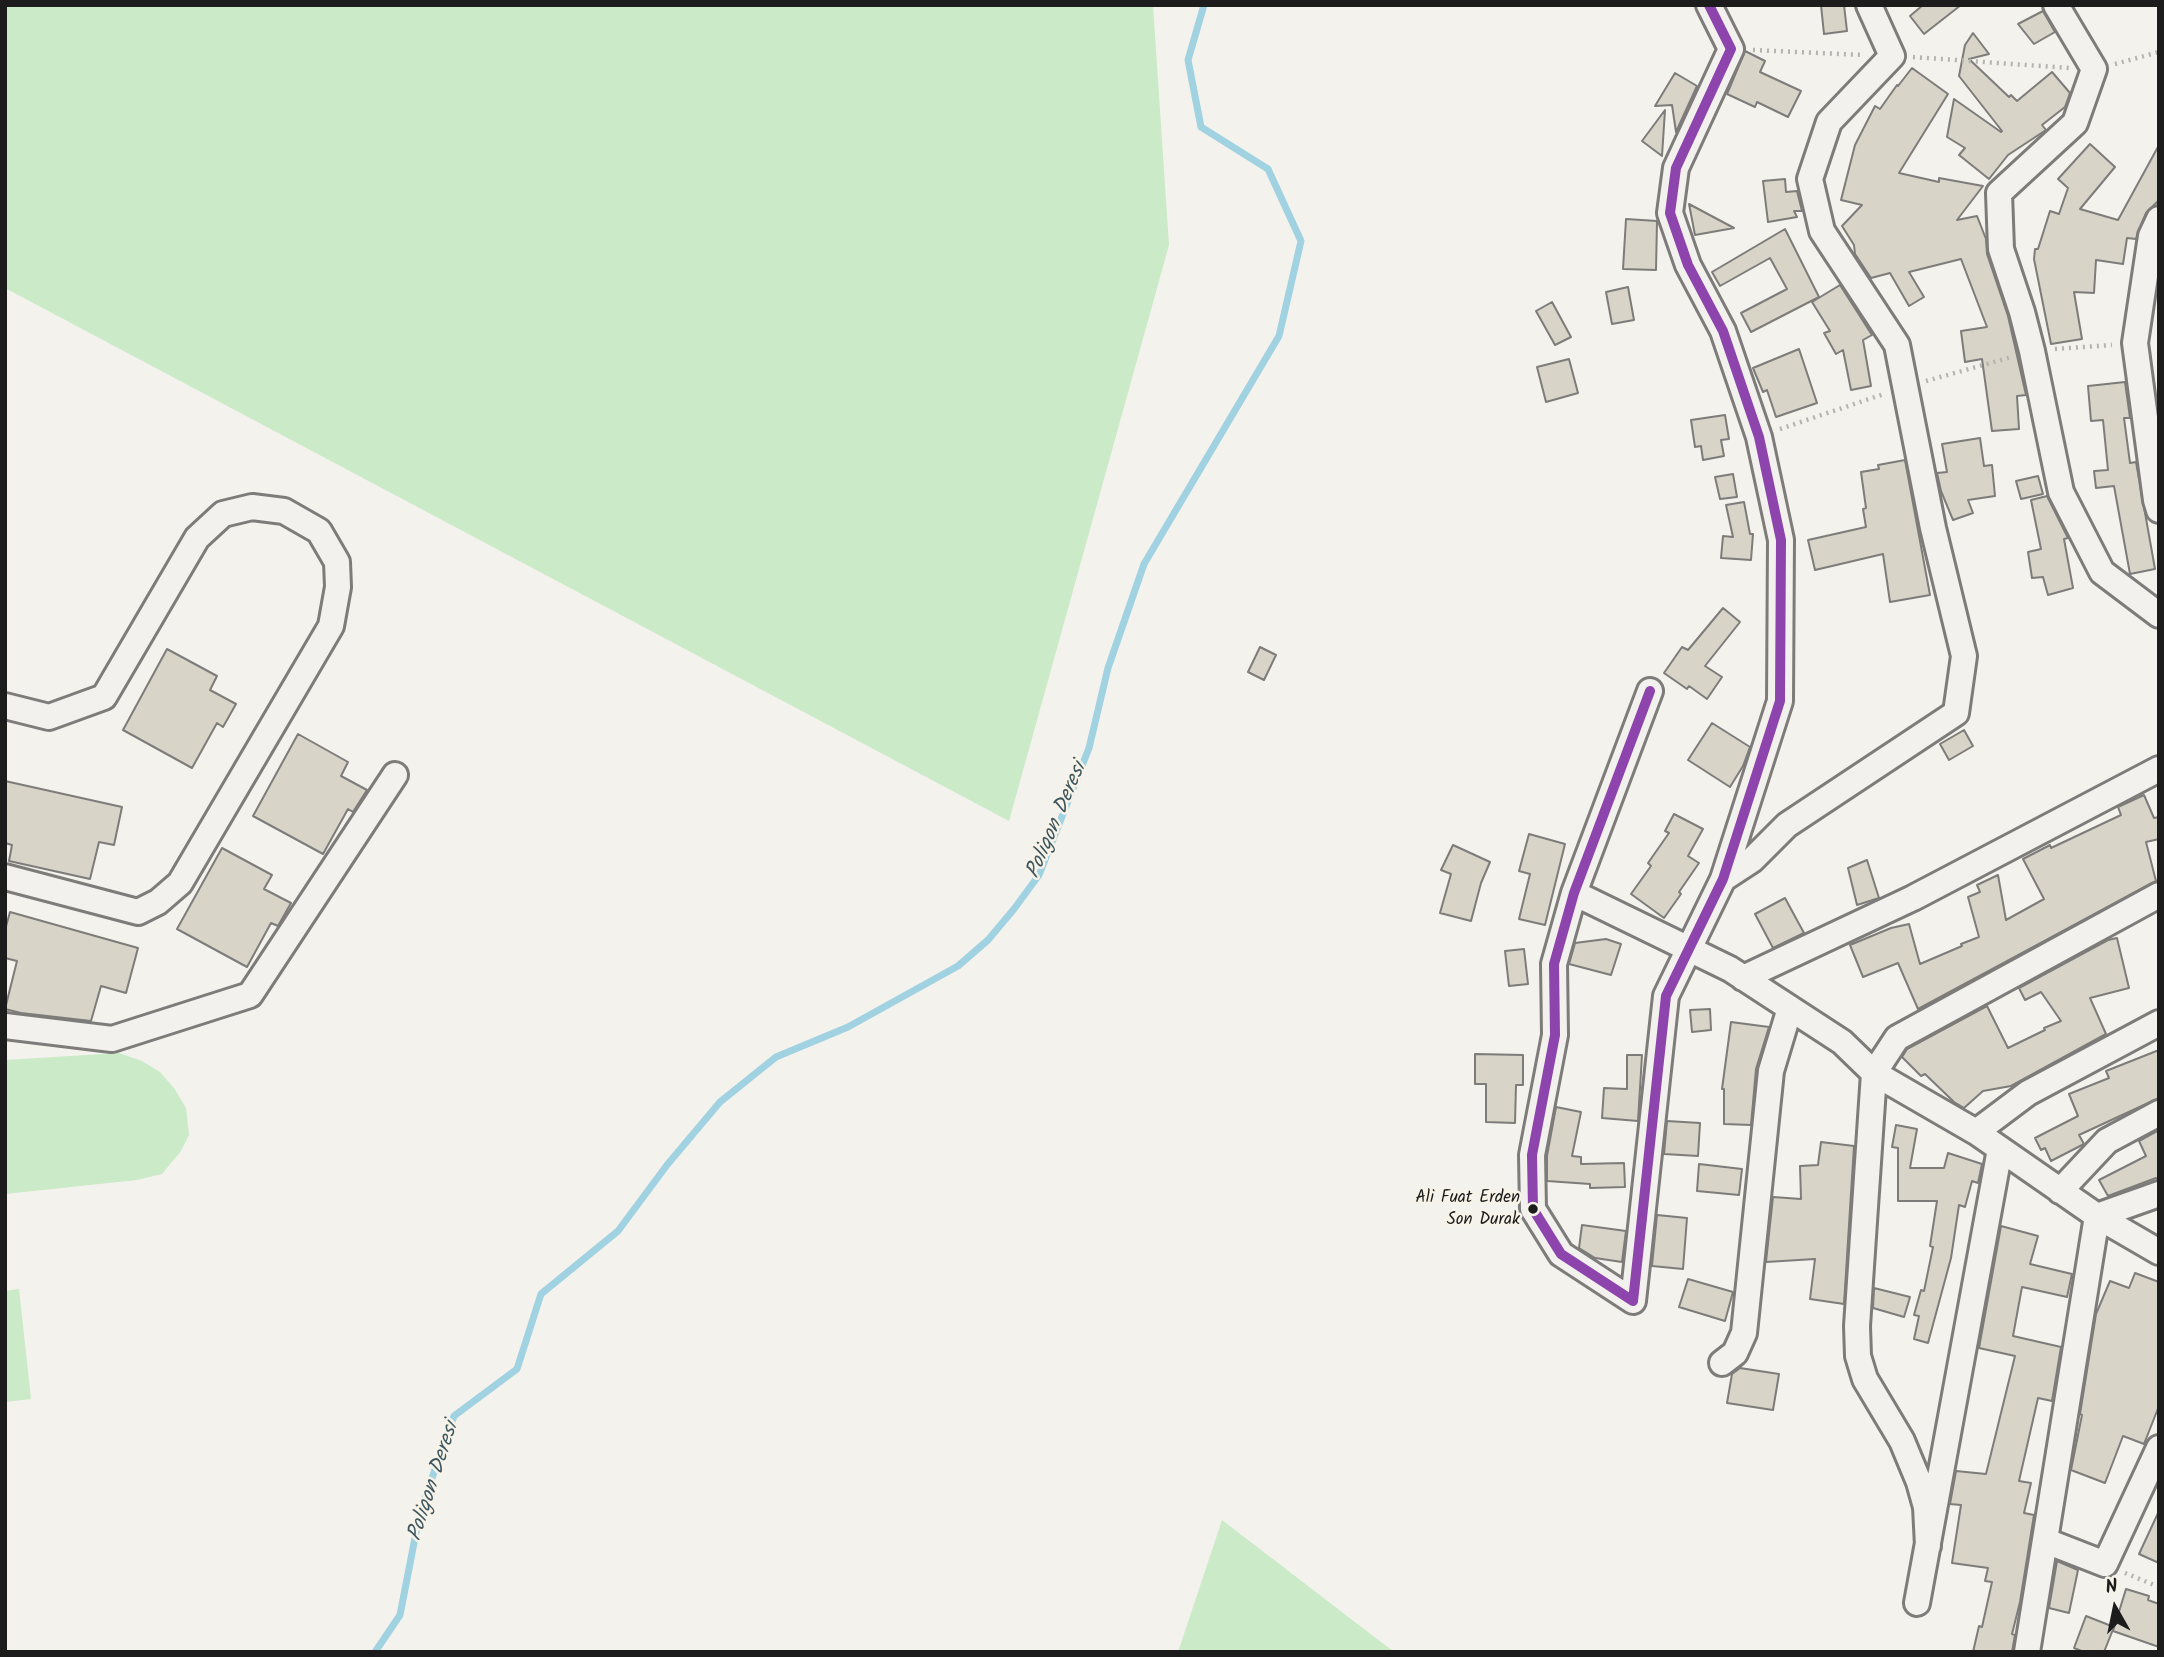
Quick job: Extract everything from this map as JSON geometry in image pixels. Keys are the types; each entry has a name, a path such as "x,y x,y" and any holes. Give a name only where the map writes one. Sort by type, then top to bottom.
{"street":[{"path":"1650,691 1574,893 1554,964 1555,1035 1532,1154 1533,1209 1561,1254 1633,1301 1666,996 1723,879 1780,701 1781,540 1759,436 1723,331 1688,265 1670,213 1676,168 1731,49 1709,5"},
{"path":"1723,879 1752,860 1787,825 1956,713 1964,656 1933,528 1897,345 1822,231 1810,179 1829,122 1892,56 1869,5"},
{"path":"2056,5 2094,69 2075,123 1998,193 2001,249 2032,351 2061,492 2102,572 2159,615"},
{"path":"2159,219 2151,236 2135,343 2155,500 2159,510"},
{"path":"5,706 49,717 104,697 197,538 223,514 253,507 284,512 318,531 337,562 338,587 331,626 180,883 158,902 138,912 5,877"},
{"path":"1743,978 1913,898 2159,769"},
{"path":"5,1026 112,1039 250,995 394,775"},
{"path":"1574,893 1743,978 1842,1042 1874,1073 1976,1132 2097,1216 2159,1252"},
{"path":"1928,1546 1926,1507 1919,1482 1902,1441 1866,1379 1858,1356 1857,1326 1874,1073 1897,1038 2159,895"},
{"path":"1722,1363 1735,1353 1744,1333 1771,1071 1790,1008"},
{"path":"1976,1132 2028,1093 2159,1023"},
{"path":"2060,1191 2107,1141 2159,1113"},
{"path":"1917,1603 2000,1149"},
{"path":"2097,1216 2159,1194"},
{"path":"2027,1652 2097,1216"},
{"path":"2046,1541 2105,1564 2158,1454"}],"path":[{"path":"1731,49 2094,69 2159,52"},
{"path":"1759,436 1904,387 2032,351 2135,343"},
{"path":"2105,1564 2159,1587"}],"green space":[{"path":"5,5 1153,5 1169,245 1009,821 5,288"},
{"path":"119,1053 142,1061 160,1072 174,1088 186,1108 189,1135 181,1151 162,1174 137,1180 5,1194 5,1060"},
{"path":"19,1289 31,1399 5,1402 5,1291"},
{"path":"1222,1520 1394,1652 1178,1652"}],"building":[{"path":"1821,5 1844,5 1847,31 1824,34"},
{"path":"1923,5 1961,5 1924,34 1910,16"},
{"path":"2043,11 2055,32 2034,44 2018,24"},
{"path":"1973,33 1989,54 1969,59 2009,97 2011,95 2017,101 2052,72 2070,93 2065,107 2042,125 2046,130 2008,155 1989,179 1959,155 1965,148 1947,137 1954,99 2002,131 1959,76 1965,45"},
{"path":"1745,51 1765,61 1760,72 1801,91 1788,117 1757,102 1755,107 1727,94"},
{"path":"1912,68 1948,94 1899,173 1939,182 1939,178 1983,186 1957,220 1977,216 1986,239 1987,254 2008,316 2026,395 2017,396 2019,429 1992,431 1982,359 1965,362 1961,331 1987,327 1961,259 1909,272 1924,297 1909,306 1890,273 1871,278 1855,254 1854,245 1842,226 1862,205 1841,200 1855,145 1875,106 1880,109"},
{"path":"1675,73 1697,86 1676,132 1672,105 1655,106"},
{"path":"1665,110 1662,156 1642,141"},
{"path":"2090,144 2115,167 2080,209 2118,220 2159,145 2159,200 2146,213 2136,239 2127,238 2123,264 2096,260 2094,293 2074,292 2082,339 2051,344 2034,259 2035,249 2038,249 2050,211 2059,214 2068,188 2058,179"},
{"path":"1785,179 1786,192 1797,191 1802,211 1794,211 1797,217 1768,222 1763,181"},
{"path":"1689,204 1734,228 1695,235"},
{"path":"1626,219 1657,221 1656,270 1623,269"},
{"path":"1785,229 1819,297 1751,332 1741,313 1787,289 1770,258 1720,286 1712,272"},
{"path":"1840,285 1872,335 1863,340 1871,386 1851,390 1843,350 1836,354 1824,333 1830,331 1812,302"},
{"path":"1628,287 1634,320 1612,324 1606,292"},
{"path":"1552,302 1571,337 1555,345 1536,311"},
{"path":"1799,349 1817,403 1776,417 1767,390 1763,392 1753,368"},
{"path":"1569,359 1578,393 1546,402 1537,367"},
{"path":"2125,382 2130,418 2124,418 2130,463 2136,462 2155,569 2130,574 2114,486 2096,488 2094,471 2108,470 2103,420 2091,421 2088,386"},
{"path":"1725,415 1729,439 1721,440 1724,456 1703,460 1701,446 1695,447 1691,420"},
{"path":"1980,438 1984,466 1992,465 1995,496 1968,500 1973,513 1953,520 1937,473 1947,472 1942,444"},
{"path":"1905,460 1930,595 1890,602 1883,554 1815,570 1808,540 1866,527 1861,472 1879,469 1878,465"},
{"path":"1733,474 1737,497 1720,499 1715,477"},
{"path":"2038,476 2043,494 2021,499 2016,481"},
{"path":"2047,496 2068,538 2064,539 2073,588 2048,595 2043,577 2032,578 2028,552 2041,549 2031,500"},
{"path":"1744,502 1750,534 1753,534 1751,560 1721,558 1723,536 1733,537 1726,505"},
{"path":"1723,608 1740,622 1705,666 1722,677 1707,699 1664,673 1682,647 1688,650"},
{"path":"1260,647 1276,655 1264,680 1248,672"},
{"path":"167,649 217,676 210,690 236,704 223,727 217,723 192,768 123,730"},
{"path":"1712,723 1750,747 1743,766 1730,787 1688,760"},
{"path":"1964,730 1973,746 1949,760 1940,744"},
{"path":"298,734 348,762 341,776 367,790 353,812 348,809 323,854 253,816"},
{"path":"5,781 122,807 114,845 99,842 90,879 9,861 12,845 5,843"},
{"path":"2144,795 2154,818 2159,817 2159,839 2146,842 2156,881 1918,1009 1898,963 1863,977 1850,945 1891,928 1909,924 1920,964 1962,946 1961,944 1979,937 1968,897 1980,892 1977,885 1998,875 2006,920 2044,899 2023,859 2121,815 2118,807"},
{"path":"1674,814 1703,829 1688,856 1699,863 1664,918 1631,894 1651,866 1648,863 1669,833 1665,831"},
{"path":"1529,834 1565,844 1545,925 1519,919 1530,874 1519,871"},
{"path":"1453,845 1490,862 1481,883 1471,921 1440,913 1451,874 1441,870"},
{"path":"222,848 272,875 264,889 291,903 278,926 271,923 247,967 177,929"},
{"path":"1867,860 1879,898 1857,905 1848,868"},
{"path":"1785,898 1804,933 1773,948 1755,914"},
{"path":"10,912 138,948 126,993 101,986 91,1021 5,1009 17,961 5,958 5,930"},
{"path":"2117,938 2129,988 2090,998 2106,1034 2011,1086 1983,1091 1964,1108 1925,1074 1921,1076 1902,1057 1907,1049 1987,1006 2008,1048 2045,1030 2044,1028 2061,1021 2041,992 2025,1000 2019,988 2108,940"},
{"path":"1606,939 1621,944 1611,975 1569,964 1575,943"},
{"path":"1524,949 1528,984 1509,986 1505,951"},
{"path":"1710,1009 1711,1030 1692,1032 1690,1010"},
{"path":"1731,1022 1769,1027 1756,1069 1751,1125 1724,1124 1722,1089"},
{"path":"2159,1050 2159,1098 2079,1135 2084,1144 2051,1161 2045,1148 2041,1150 2035,1138 2078,1116 2069,1094 2109,1078 2106,1071"},
{"path":"1475,1054 1523,1055 1523,1085 1516,1085 1515,1123 1486,1122 1486,1084 1475,1084"},
{"path":"1627,1055 1642,1055 1638,1121 1602,1118 1604,1088 1627,1089"},
{"path":"1556,1107 1581,1112 1572,1156 1581,1157 1581,1164 1624,1163 1625,1187 1590,1188 1590,1184 1547,1181 1547,1156"},
{"path":"1667,1121 1700,1123 1698,1156 1664,1154"},
{"path":"1896,1125 1917,1129 1910,1168 1944,1168 1948,1153 1982,1164 1978,1183 1972,1181 1965,1207 1959,1205 1951,1258 1928,1343 1914,1339 1919,1316 1914,1315 1921,1290 1924,1291 1933,1247 1930,1246 1937,1201 1898,1201 1898,1148 1892,1147"},
{"path":"2159,1130 2159,1180 2156,1178 2108,1196 2099,1180 2146,1156 2139,1141"},
{"path":"1821,1142 1854,1146 1844,1304 1810,1299 1815,1259 1766,1262 1773,1197 1801,1199 1800,1166 1818,1165"},
{"path":"1699,1164 1742,1169 1739,1195 1697,1191"},
{"path":"1657,1215 1687,1218 1683,1269 1652,1266"},
{"path":"1582,1225 1626,1231 1622,1262 1595,1258 1579,1248"},
{"path":"2001,1226 2038,1236 2030,1264 2072,1274 2067,1297 2022,1287 2013,1336 2061,1347 2052,1401 2038,1398 2019,1481 2031,1483 2024,1513 2034,1515 2012,1634 2015,1635 2012,1652 1973,1652 1979,1626 1982,1627 1992,1582 1985,1581 1988,1568 1952,1563 1961,1505 1950,1504 1956,1471 1986,1474 2015,1356 1979,1348"},
{"path":"2135,1273 2159,1282 2159,1406 2144,1444 2123,1436 2105,1483 2071,1470 2082,1415 2080,1414 2096,1314 2110,1281 2129,1288"},
{"path":"1688,1279 1733,1292 1725,1321 1679,1307"},
{"path":"1874,1288 1910,1297 1904,1317 1873,1308"},
{"path":"1740,1368 1779,1374 1773,1410 1727,1403 1732,1374"},
{"path":"2159,1511 2159,1563 2139,1554"},
{"path":"2057,1561 2078,1570 2069,1613 2049,1608"},
{"path":"2126,1589 2149,1596 2148,1600 2159,1604 2159,1647 2113,1631"},
{"path":"2086,1616 2114,1627 2104,1652 2084,1652 2074,1648"}],"waterway":[{"name":"Poligon Deresi","path":"375,1652 400,1615 420,1512 454,1416 517,1369 541,1294 618,1231 667,1165 720,1102 776,1057 848,1027 958,966 988,940 1039,875 1089,748 1108,668 1144,564 1279,336 1301,241 1268,169 1201,127 1188,60 1204,5"}],"transit line":[{"path":"1650,691 1574,893 1554,964 1555,1035 1532,1155 1533,1209 1561,1254 1633,1301 1666,996 1723,879 1780,701 1781,540 1759,437 1723,331 1688,265 1670,213 1676,168 1731,49 1709,5"}],"place":[{"name":"Ali Fuat Erden Son Durak","path":"1533,1209"}]}
